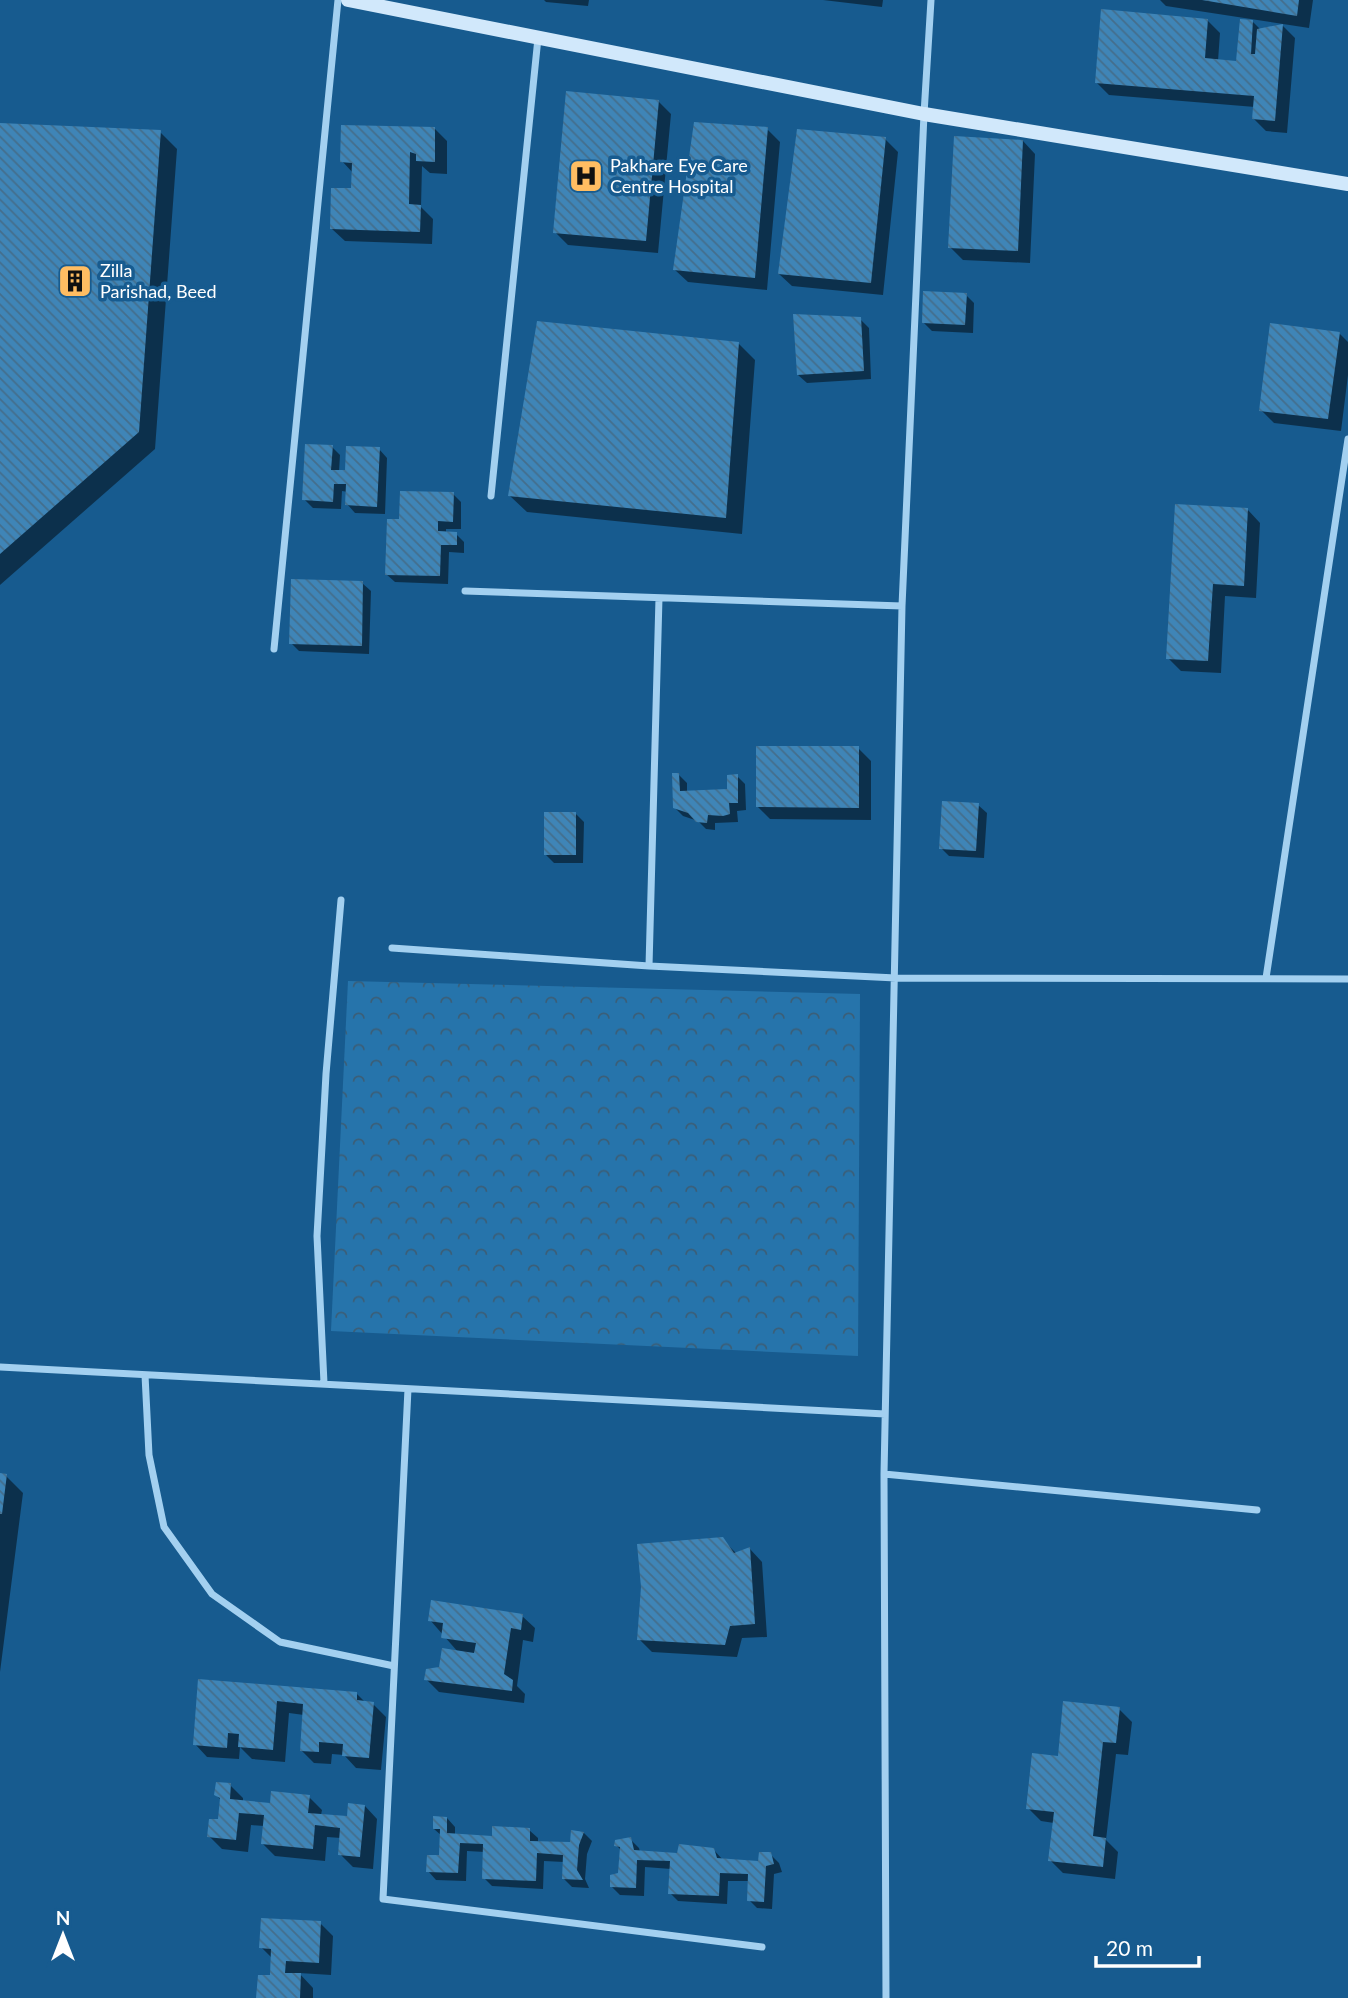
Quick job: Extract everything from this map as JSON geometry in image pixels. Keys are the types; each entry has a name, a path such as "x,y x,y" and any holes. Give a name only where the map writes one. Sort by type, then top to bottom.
{"street":[{"path":"274,649 338,0"},
{"path":"348,0 924,114 1348,184"},
{"path":"886,1998 884,1474 902,606 931,0"},
{"path":"491,496 538,38"},
{"path":"1266,978 1348,439"},
{"path":"465,591 902,606"},
{"path":"649,966 659,598"},
{"path":"324,1383 317,1237 326,1074 341,900"},
{"path":"392,948 649,966 896,978 1348,979"},
{"path":"0,1367 885,1414"},
{"path":"145,1375 149,1455 164,1527 212,1594 280,1642 394,1666"},
{"path":"408,1389 383,1899 762,1947"},
{"path":"884,1474 1257,1510"}],"green space":[{"path":"348,981 860,994 858,1356 331,1331"}],"building":[{"path":"1202,0 1299,0 1297,16"},
{"path":"1101,9 1208,19 1205,58 1236,61 1240,19 1253,20 1251,54 1255,54 1257,29 1283,24 1275,121 1252,119 1254,96 1095,83"},
{"path":"566,91 659,100 646,241 553,233"},
{"path":"694,122 768,127 755,278 673,270"},
{"name":"Zilla Parishad, Beed","path":"0,123 161,130 139,432 0,554"},
{"path":"341,125 435,127 435,162 416,161 416,154 410,152 409,204 421,205 420,232 330,229 331,188 351,188 352,163 340,162"},
{"path":"797,129 886,137 871,283 778,274"},
{"path":"954,136 1023,140 1018,251 948,248"},
{"path":"923,291 967,293 965,325 922,323"},
{"path":"793,314 861,317 864,371 797,375"},
{"path":"537,321 739,342 726,518 508,496"},
{"path":"1270,323 1340,332 1328,419 1259,411"},
{"path":"305,444 333,445 331,470 345,470 346,446 380,447 377,507 345,505 346,484 334,484 333,502 302,500"},
{"path":"400,491 454,492 453,522 438,521 438,531 457,532 457,545 441,545 440,576 385,575 387,519 399,519"},
{"path":"1175,504 1248,508 1244,586 1213,584 1208,661 1166,659"},
{"path":"291,579 363,581 362,646 289,644"},
{"path":"756,746 859,746 859,808 756,807"},
{"path":"672,773 679,773 680,791 727,789 727,775 738,774 738,803 729,803 730,814 708,815 707,823 696,822 688,813 673,808"},
{"path":"942,801 979,803 976,851 939,849"},
{"path":"544,812 576,812 576,855 544,855"},
{"path":"0,1473 7,1474 2,1514 0,1514"},
{"path":"723,1537 734,1553 750,1547 755,1624 730,1626 725,1645 637,1640 641,1587 637,1544"},
{"path":"431,1600 523,1614 521,1630 511,1628 504,1674 513,1680 512,1691 424,1680 426,1669 439,1667 442,1648 474,1653 476,1643 441,1638 443,1623 428,1621"},
{"path":"198,1679 357,1692 357,1700 374,1702 369,1758 342,1756 343,1744 319,1742 319,1752 300,1751 303,1704 277,1701 273,1750 238,1747 239,1734 228,1733 227,1748 193,1745"},
{"path":"1063,1701 1120,1707 1116,1743 1103,1742 1093,1836 1106,1838 1103,1867 1048,1861 1054,1812 1026,1809 1032,1753 1058,1756"},
{"path":"216,1782 231,1783 230,1799 270,1803 271,1791 310,1795 308,1813 347,1816 348,1803 365,1805 360,1857 338,1855 340,1828 315,1825 313,1849 261,1844 264,1815 239,1813 236,1840 207,1837 209,1819 218,1819 220,1798 214,1795"},
{"path":"433,1816 447,1817 447,1833 492,1836 492,1826 530,1828 530,1841 570,1842 571,1830 584,1832 579,1845 577,1870 583,1880 562,1879 563,1855 537,1853 536,1881 482,1879 483,1844 460,1843 458,1873 426,1872 427,1855 439,1855 440,1829 433,1829"},
{"path":"631,1837 634,1850 677,1853 679,1844 714,1848 717,1858 758,1861 759,1852 771,1852 774,1864 766,1866 764,1902 747,1901 748,1874 720,1873 719,1896 668,1894 670,1861 637,1860 636,1888 610,1887 610,1875 618,1873 620,1847 614,1846 615,1840"},
{"path":"261,1918 321,1921 319,1963 286,1961 285,1973 301,1973 300,1998 256,1998 258,1975 270,1975 271,1949 259,1948"}],"place":[{"name":"Pakhare Eye Care Centre Hospital","path":"586,176"},
{"name":"Zilla Parishad, Beed","path":"75,281"}]}
